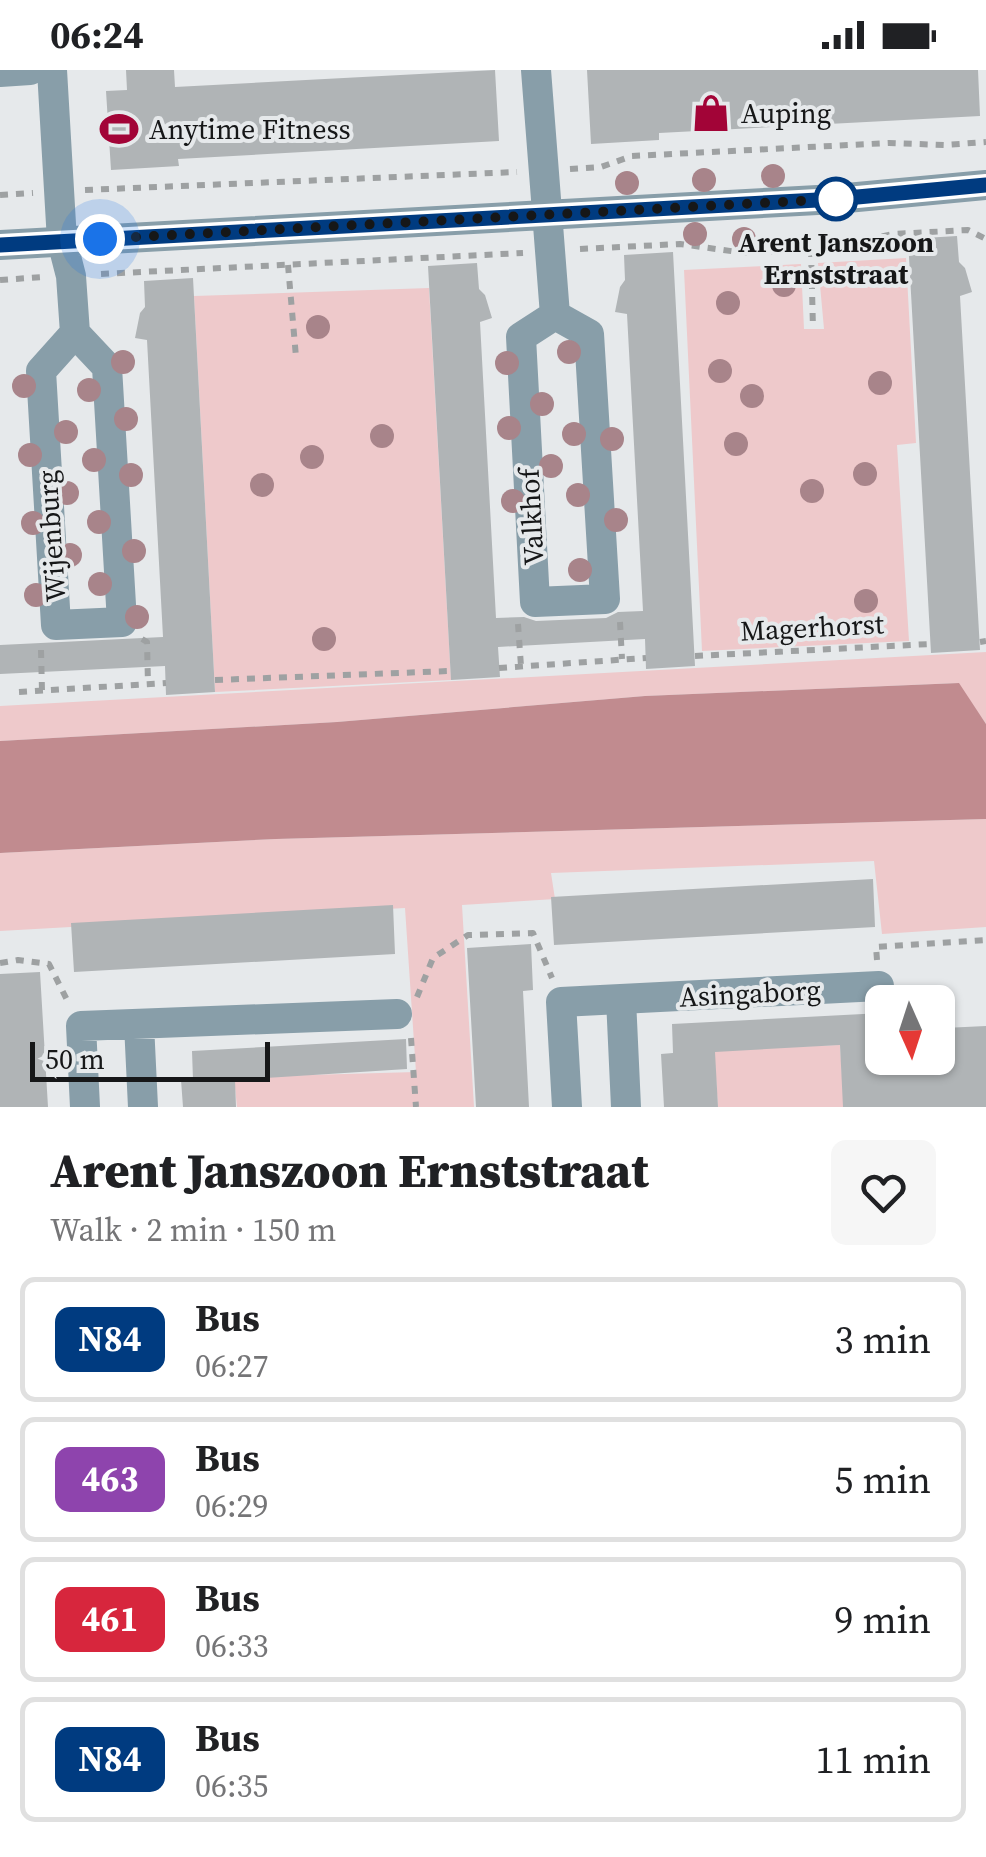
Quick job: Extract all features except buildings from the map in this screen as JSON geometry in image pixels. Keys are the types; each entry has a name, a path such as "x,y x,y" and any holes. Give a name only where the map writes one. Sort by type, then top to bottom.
{"street":[{"path":"0,72 26,70"},
{"path":"52,70 62,241 71,276 75,333 107,367 122,622"},
{"path":"536,70 555,315"},
{"path":"0,245 836,199 986,186"},
{"name":"Valkhof","path":"555,315 589,334 604,599 535,602 521,337 555,315"},
{"name":"Wijenburg","path":"75,333 40,370 56,625 122,622"},
{"name":"Asingaborg","path":"561,1002 865,987"},
{"path":"620,999 626,1107"},
{"path":"561,1002 567,1107"},
{"path":"84,1107 81,1026 404,1014"},
{"path":"139,1024 143,1107"}],"path":[{"path":"0,195 541,171 601,167 632,156 986,142"},
{"path":"0,280 680,244 744,253 968,230 986,239"},
{"path":"811,249 813,330"},
{"path":"288,265 296,357"},
{"path":"122,622 147,642 148,684"},
{"name":"Magerhorst","path":"695,656 930,644"},
{"path":"499,668 646,658"},
{"path":"214,680 450,671"},
{"path":"19,692 166,683"},
{"path":"416,1107 404,1014 433,958 468,935 533,933 561,1002"},
{"path":"879,985 876,946 986,940"},
{"path":"0,964 18,960 49,964 81,1026"}],"shaded area":[{"path":"906,258 916,443 897,445 909,641 702,651 684,270 801,264 804,329 824,329 818,263"},
{"path":"429,288 451,680 215,692 194,296"},
{"path":"986,652 986,724 958,683 645,696 337,722 0,741 0,706"},
{"path":"959,683 986,724 986,819 276,839 0,853 0,741 337,722 645,696"},
{"path":"986,819 986,927 882,934 874,861 551,873 555,899 462,905 474,1107 237,1107 234,1077 416,1072 405,908 0,931 0,853 276,839"},
{"path":"840,1045 844,1107 718,1107 714,1050"}],"bus line":[{"name":"N84","path":"0,245 836,199 986,185"}],"place":[{"name":"Auping","path":"711,113"},
{"name":"Anytime Fitness","path":"119,129"},
{"name":"Arent Janszoon Ernststraat","path":"836,199"}],"route":[{"path":"100,239 836,199"}]}
